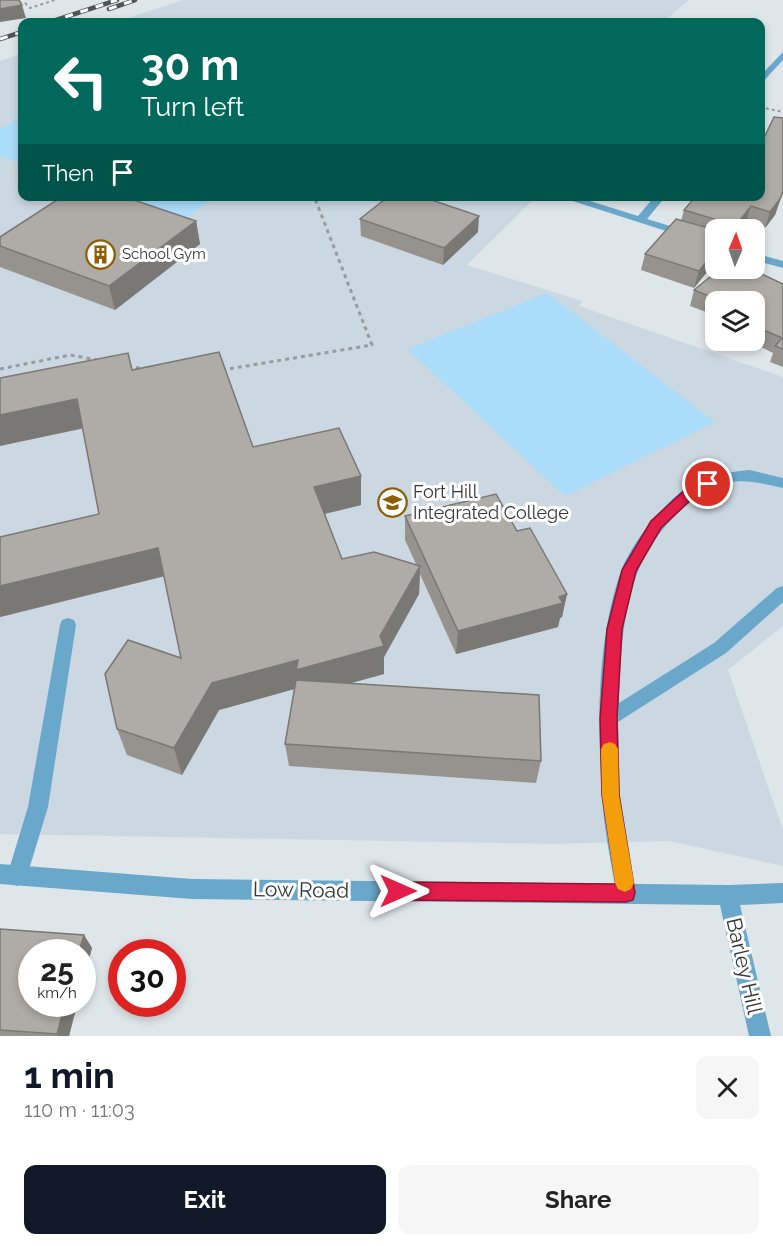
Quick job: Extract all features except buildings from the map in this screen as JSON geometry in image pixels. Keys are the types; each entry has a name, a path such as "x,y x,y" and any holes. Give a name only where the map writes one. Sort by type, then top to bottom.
{"street":[{"path":"765,75 783,55"},
{"path":"578,201 705,241"},
{"path":"640,220 657,201"},
{"path":"765,259 783,265"},
{"path":"626,893 611,795 609,718 614,629 629,570 656,525 694,490 722,478 750,475 783,483"},
{"path":"609,718 720,648 783,592"},
{"path":"8,875 38,807 68,625"},
{"name":"Low Road","path":"8,875 192,889 728,895 783,893"},
{"name":"Barley Hill","path":"728,895 760,1036"}],"path":[{"path":"17,4 25,3 30,8 55,0"},
{"path":"765,108 783,112"},
{"path":"220,370 372,345 316,201"},
{"path":"0,369 70,355 104,362"},
{"path":"127,366 150,370"}],"shaded area":[{"path":"183,0 689,0 668,18 127,18"},
{"name":"Fort Hill Integrated College","path":"18,54 18,201 532,201 467,265 582,301 579,306 783,377 783,626 728,670 783,830 783,866 669,841 553,844 0,834 0,61"},
{"path":"18,119 18,163 0,156 0,129"},
{"path":"125,201 210,201 181,221"},
{"path":"547,293 715,422 565,496 407,349"}],"railway":[{"path":"62,18 117,0"},
{"path":"109,9 135,0"},
{"path":"0,39 18,33"}],"slow traffic":[{"path":"610,749 611,795 625,883"}],"place":[{"name":"School Gym","path":"101,254"},
{"name":"Fort Hill Integrated College","path":"392,502"}],"route":[{"path":"398,891 626,893 611,795 609,718 614,629 629,570 656,525 694,490 708,484"}]}
